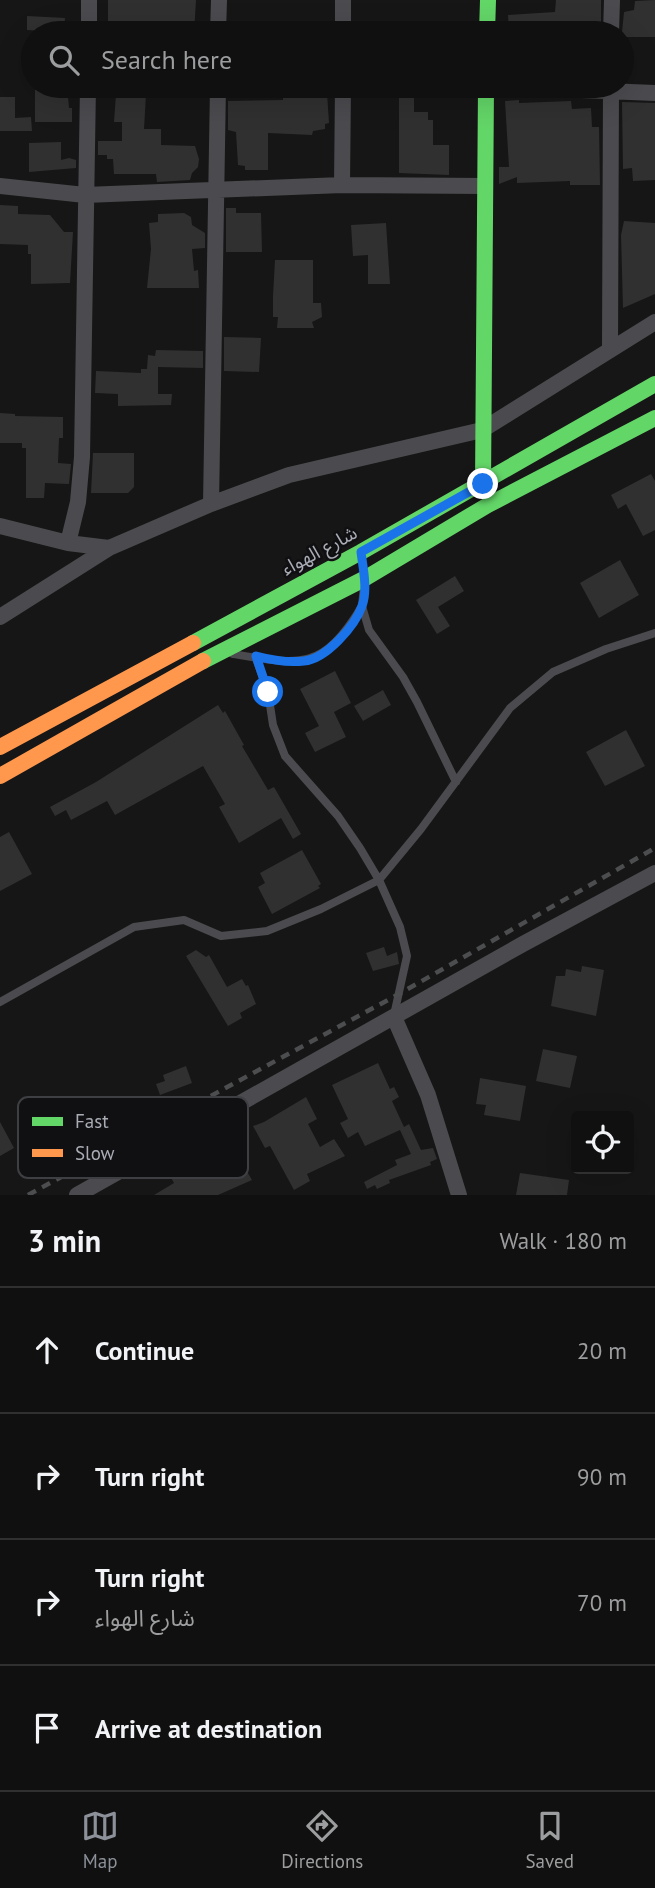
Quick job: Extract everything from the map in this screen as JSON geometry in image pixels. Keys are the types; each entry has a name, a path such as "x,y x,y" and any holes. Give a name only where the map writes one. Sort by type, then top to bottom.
{"main road":[{"path":"487,21 488,0"},
{"path":"483,484 486,98"},
{"name":"شارع الهواء","path":"0,747 361,552 655,384"},
{"path":"0,776 219,652 364,579 488,505 655,418"}],"street":[{"path":"89,0 89,21"},
{"path":"218,21 219,0"},
{"path":"343,0 343,21"},
{"path":"611,21 612,0"},
{"path":"634,91 655,93"},
{"path":"68,543 78,502 82,457 88,98"},
{"path":"211,504 218,98"},
{"path":"342,185 343,98"},
{"path":"610,350 611,98"},
{"path":"0,186 85,195 342,185 485,186"},
{"path":"0,617 109,548 211,504 289,475 482,430 655,322"},
{"path":"0,526 68,543 109,548"},
{"path":"248,1099 655,873"},
{"path":"394,1017 428,1095 458,1195"},
{"path":"77,1195 107,1178"}],"lane":[{"path":"361,552 364,579 362,606 369,630 403,677 456,782"},
{"path":"201,637 219,652 274,661 306,661 321,654 340,639 362,606"},
{"path":"0,1002 134,927 184,920 221,936 267,931 321,909 379,880 510,708 553,672 606,649 655,633"},
{"path":"256,656 268,692 273,725 285,756 338,816 379,880 406,944 407,956 394,1017"}],"building":[{"path":"108,0 196,0 195,21 108,21"},
{"path":"556,0 601,0 601,21 508,21 508,15 555,12"},
{"path":"655,0 655,37 634,37 634,21 623,21 624,12 634,10 635,1"},
{"path":"27,16 65,18 65,21 27,21"},
{"path":"0,97 15,97 15,118 31,117 32,131 0,131"},
{"path":"35,98 68,98 69,108 72,108 72,122 35,122"},
{"path":"116,98 146,98 144,129 161,129 161,145 195,146 199,159 198,167 190,180 157,182 156,174 114,174 113,159 107,159 107,155 98,155 98,141 122,141 122,122 114,122"},
{"path":"327,98 329,123 325,124 325,129 313,131 312,135 268,133 268,170 245,170 245,166 238,165 236,132 228,130 228,101"},
{"path":"399,98 414,98 414,112 428,112 428,120 433,120 433,145 449,145 449,175 399,173"},
{"path":"519,100 519,103 571,101 572,109 591,108 592,127 599,127 600,185 570,185 570,181 517,183 517,177 499,184 499,167 509,167 505,101"},
{"path":"622,102 655,103 655,180 633,181 632,168 623,169"},
{"path":"61,142 61,160 76,160 76,168 29,172 29,143"},
{"path":"0,205 18,206 18,214 50,215 64,232 73,232 70,283 31,284 31,254 28,254 28,245 0,244"},
{"path":"226,208 236,208 236,213 261,213 262,252 226,252"},
{"path":"184,213 191,217 192,225 205,233 205,248 192,249 194,271 198,270 199,288 147,288 151,249 149,223 158,222 158,214"},
{"path":"624,221 655,223 655,294 623,308 621,235"},
{"path":"386,223 390,284 368,284 368,255 353,256 351,225"},
{"path":"275,260 313,260 313,303 321,303 322,317 312,322 314,328 277,328 278,317 273,317"},
{"path":"224,337 261,338 259,372 224,371"},
{"path":"156,350 203,351 203,368 158,367 158,394 172,394 171,405 118,406 118,394 95,393 96,371 141,373 141,369 147,369 148,355 155,356"},
{"path":"0,413 63,417 63,438 59,438 58,463 71,464 69,484 45,483 44,498 26,498 26,448 22,448 22,443 0,443"},
{"path":"93,453 134,453 134,487 128,493 91,493"},
{"path":"651,474 655,481 655,530 643,536 626,504 618,509 611,495"},
{"path":"620,560 639,595 599,618 580,583"},
{"path":"455,576 464,591 438,607 450,626 437,634 416,600"},
{"path":"335,671 351,703 334,712 346,737 315,752 305,733 319,726 300,689"},
{"path":"383,690 391,705 363,721 354,706"},
{"path":"218,705 223,713 225,711 268,790 274,787 301,834 293,839 281,818 239,843 219,807 225,804 203,766 115,815 107,801 71,820 66,810 55,816 50,807 96,782"},
{"path":"626,730 645,766 605,786 586,752"},
{"path":"9,832 32,874 0,891 0,837"},
{"path":"302,850 321,884 318,886 320,888 272,914 258,887 265,883 260,873"},
{"path":"384,947 387,956 397,952 399,964 373,971 366,953"},
{"path":"196,950 206,957 209,955 227,987 242,979 246,986 248,985 256,1004 240,1013 242,1018 228,1026 186,956"},
{"path":"582,966 604,970 596,1016 551,1006 556,976 565,976 566,969 581,972"},
{"path":"543,1049 577,1056 570,1088 536,1081"},
{"path":"378,1063 390,1089 394,1087 399,1097 392,1101 404,1127 409,1124 421,1150 433,1148 437,1159 430,1162 431,1165 389,1180 390,1183 377,1189 375,1185 367,1189 364,1182 397,1165 395,1160 411,1154 400,1130 365,1146 358,1132 348,1138 340,1123 348,1119 332,1085"},
{"path":"186,1066 192,1083 160,1095 156,1084 165,1081 163,1075"},
{"path":"480,1078 526,1086 520,1121 484,1115 486,1105 476,1104"},
{"path":"306,1097 317,1119 308,1124 320,1147 334,1139 345,1156 307,1174 310,1181 294,1190 270,1146 265,1148 253,1126"},
{"path":"0,1122 14,1148 0,1156"},
{"path":"248,1173 252,1180 218,1195 154,1195 174,1183 171,1178 248,1178"},
{"path":"520,1173 569,1180 567,1195 516,1195"}],"railway":[{"path":"209,1097 399,994 655,848"},
{"path":"28,1195 59,1178"}],"traffic: fast":[{"path":"487,21 488,0"},
{"path":"483,484 486,98"},
{"path":"193,643 361,552 655,384"},
{"path":"203,661 364,579 488,505 655,418"}],"traffic: slow":[{"path":"0,747 193,643"},
{"path":"0,776 203,661"}],"route":[{"path":"268,692 256,656 274,661 306,661 321,654 340,639 350,626 362,606 364,579 361,552 483,484"}]}
